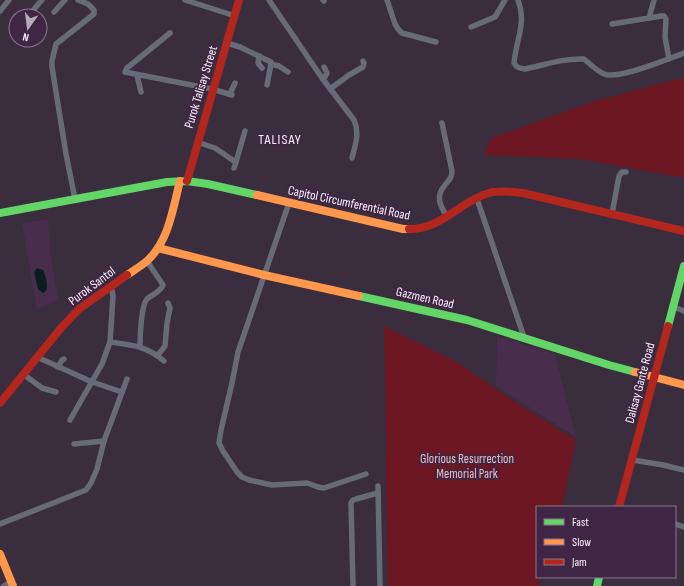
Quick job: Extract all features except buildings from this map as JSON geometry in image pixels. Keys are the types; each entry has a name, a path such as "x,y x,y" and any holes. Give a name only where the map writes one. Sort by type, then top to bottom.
{"street":[{"path":"0,11 9,0"},
{"path":"35,8 42,0"},
{"path":"54,12 65,0"},
{"path":"74,199 52,68 53,53 56,44 94,14 92,7 78,0"},
{"path":"185,0 235,16"},
{"name":"Purok Talisay Street","path":"183,181 197,142 239,0"},
{"path":"269,0 356,125 357,135 352,158"},
{"path":"387,0 398,30 402,33 436,42"},
{"path":"471,27 495,17 505,0"},
{"path":"518,0 522,20 514,62 519,68 525,69 571,59 584,59 604,74 612,76 684,53"},
{"path":"649,18 654,0"},
{"path":"612,24 664,16 666,19 665,37 669,59"},
{"path":"170,33 127,68 125,71 126,73 231,94 235,83"},
{"path":"227,43 268,60 272,64 279,66 288,72"},
{"path":"259,56 258,63 262,68"},
{"path":"330,89 354,71 363,67 363,61"},
{"path":"267,85 272,64"},
{"path":"322,78 325,77 327,73 324,67"},
{"path":"137,75 141,92"},
{"path":"442,123 451,160 452,175 440,192 438,198 447,217"},
{"path":"197,142 215,148 235,165 245,131"},
{"path":"612,214 619,176 622,172 626,172"},
{"name":"Capitol Circumferential Road","path":"0,213 158,183 183,181 208,184 410,230 425,228 447,217 476,199 498,191 514,192 684,232"},
{"name":"Purok Santol","path":"0,403 61,328 79,309 147,261 158,248 171,218 183,181"},
{"path":"476,199 524,337"},
{"path":"289,203 238,352 232,384 220,430 220,446 232,465 242,477 260,483 307,483 324,488 366,474"},
{"name":"Gazmen Road","path":"158,248 264,275 462,319 524,337 609,365 684,385"},
{"path":"140,346 145,302 164,285 147,261"},
{"name":"Dalisay Gante Road","path":"619,506 684,266"},
{"path":"70,420 102,364 110,342 113,296 111,286"},
{"path":"158,355 164,346 170,308 168,303"},
{"path":"673,307 684,311"},
{"path":"110,342 140,346 158,355 164,361"},
{"path":"37,357 92,382 122,392"},
{"path":"58,366 64,359"},
{"path":"23,374 42,388 56,392"},
{"path":"0,524 86,490 97,469 104,441 127,379"},
{"path":"74,444 104,441"},
{"path":"632,460 684,470"},
{"path":"378,486 380,586"},
{"path":"353,586 351,503 353,500 378,493"},
{"path":"0,554 10,585"}],"shaded area":[{"path":"48,219 50,251 58,300 37,309 22,223"},
{"path":"37,268 43,270 46,278 47,288 43,293 38,289 34,272"},
{"path":"497,336 555,354 576,437 496,386"}],"green space":[{"path":"678,79 684,79 684,178 580,159 484,155 491,138 595,101"},
{"name":"Glorious Resurrection Memorial Park","path":"384,326 457,362 509,398 576,440 562,506 536,506 536,578 541,578 538,586 388,586"}],"traffic: fast":[{"path":"0,213 167,182 187,181 208,184 257,195"},
{"path":"668,326 684,266"},
{"path":"359,296 467,320 635,372"},
{"path":"597,586 599,578"}],"traffic: slow":[{"path":"127,275 147,261 160,244 169,224 180,181"},
{"path":"257,195 403,229 409,229"},
{"path":"158,248 264,275 359,296"},
{"path":"635,372 684,385"},
{"path":"0,554 13,586"}],"traffic: jam":[{"path":"187,181 239,0"},
{"path":"409,229 421,228 442,220 479,197 489,193 502,191 523,193 684,231"},
{"path":"0,403 61,328 79,309 127,275"},
{"path":"619,506 668,326"}],"district":[{"name":"TALISAY","path":"280,139"}]}
